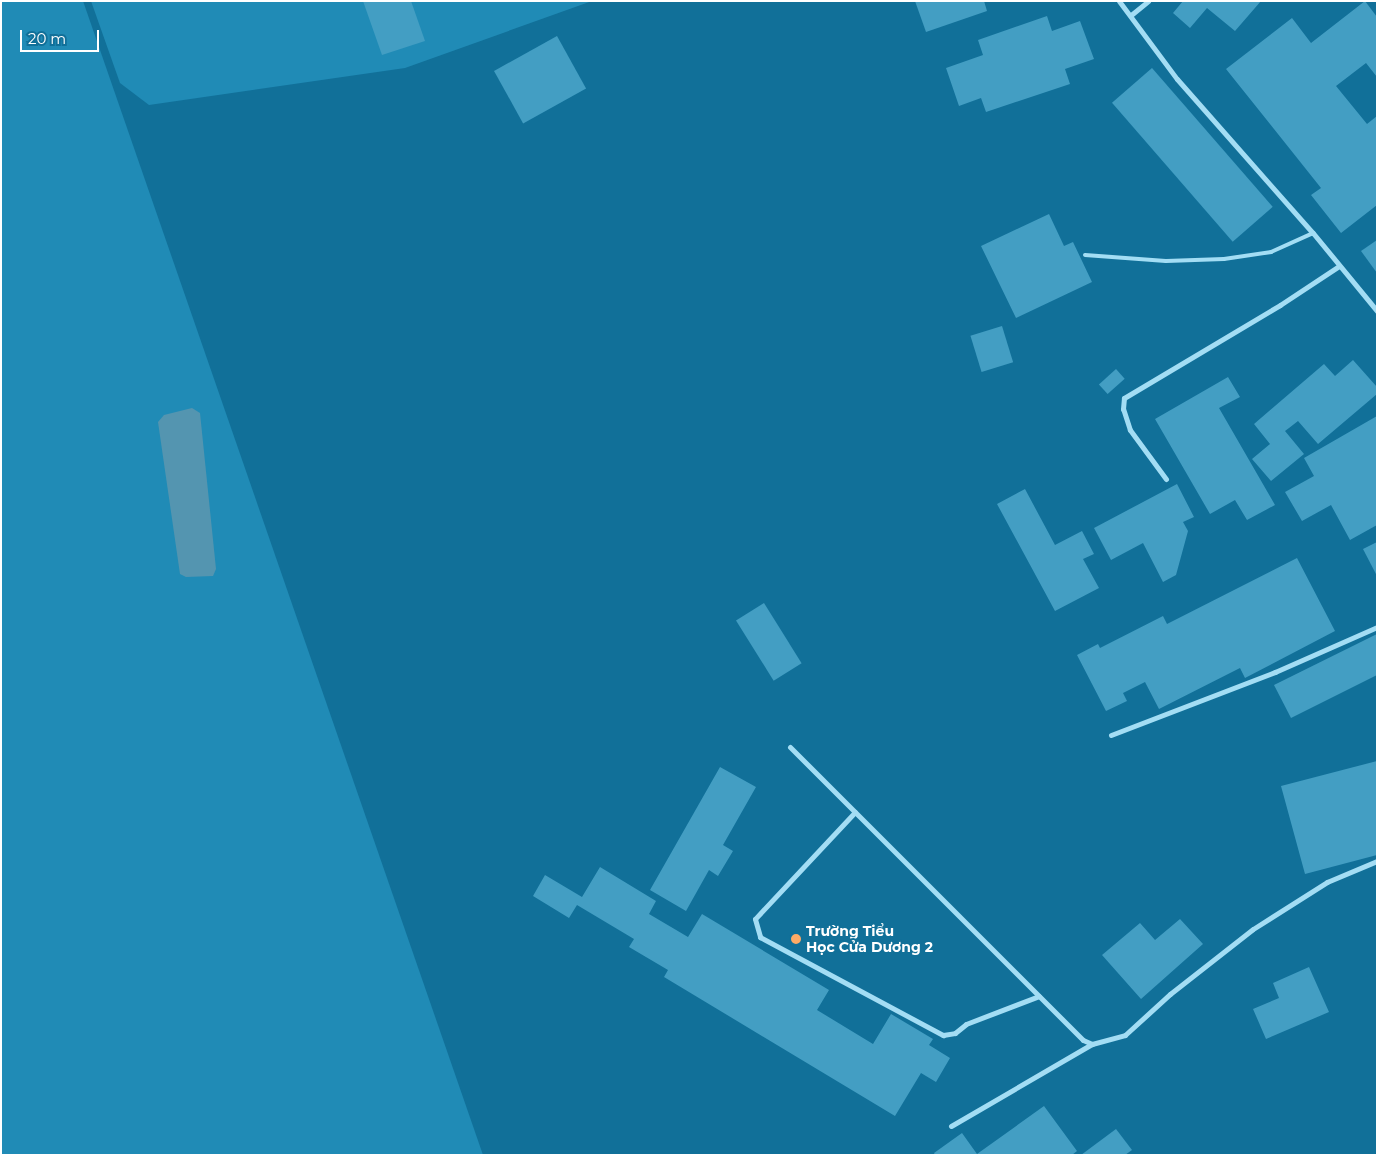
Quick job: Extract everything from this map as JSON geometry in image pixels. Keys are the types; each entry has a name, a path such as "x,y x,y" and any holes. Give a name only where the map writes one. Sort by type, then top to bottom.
{"street":[{"path":"1119,1 1177,79 1313,233 1377,311"},
{"path":"1131,15 1148,1"},
{"path":"1166,479 1130,430 1123,409 1124,398 1280,305 1339,266"},
{"path":"1111,735 1275,672 1377,627"},
{"path":"790,747 1083,1040 1092,1044"},
{"path":"855,812 754,919 760,937 943,1035 955,1033 966,1024 1039,996"},
{"path":"952,1126 1092,1044 1125,1035 1170,994 1261,923 1327,882 1377,861"}],"lane":[{"path":"1085,255 1166,260 1224,259 1271,252 1313,233"}],"shaded area":[{"path":"1,1 83,1 483,1155 1,1155"},
{"path":"91,1 592,1 405,68 149,105 120,83"},
{"path":"192,408 200,413 216,569 213,576 186,577 180,574 158,422 164,415"}],"building":[{"path":"363,1 411,1 425,41 382,55"},
{"path":"915,1 984,1 987,11 926,32"},
{"path":"1183,1 1261,1 1235,31 1207,8 1190,28 1173,13"},
{"path":"1365,1 1377,17 1377,77 1366,63 1336,86 1367,124 1377,116 1377,205 1341,233 1311,195 1321,188 1226,69 1292,18 1311,43"},
{"path":"1047,16 1052,31 1080,21 1094,59 1065,69 1070,84 986,112 981,98 959,106 946,68 983,55 978,40"},
{"path":"557,36 586,88 523,123 494,71"},
{"path":"1152,68 1273,207 1233,242 1112,103"},
{"path":"1049,214 1064,246 1073,242 1092,282 1016,318 981,246"},
{"path":"1377,240 1377,273 1361,251"},
{"path":"1002,326 1013,362 982,372 970,336"},
{"path":"1353,360 1377,387 1377,394 1318,444 1298,421 1285,431 1304,454 1271,481 1252,459 1270,444 1254,424 1324,364 1335,376"},
{"path":"1116,369 1125,379 1108,394 1099,384"},
{"path":"1228,377 1240,397 1219,408 1275,505 1247,520 1235,500 1210,514 1155,419"},
{"path":"1377,416 1377,525 1350,540 1331,505 1302,521 1285,492 1314,476 1304,458"},
{"path":"1177,484 1194,517 1183,522 1188,531 1176,575 1163,582 1143,543 1111,560 1094,528"},
{"path":"1025,489 1055,545 1082,531 1094,554 1083,559 1099,588 1055,611 997,504"},
{"path":"1377,542 1377,576 1363,549"},
{"path":"1297,558 1335,631 1245,678 1240,668 1159,709 1145,682 1123,693 1127,701 1106,711 1077,655 1098,644 1100,648 1163,616 1167,624"},
{"path":"764,603 802,663 774,681 736,620"},
{"path":"1377,634 1377,675 1291,718 1274,685"},
{"path":"1377,761 1377,855 1305,874 1281,786"},
{"path":"720,767 756,787 723,845 733,851 718,876 709,870 686,911 650,890"},
{"path":"600,867 656,901 649,914 688,937 702,914 829,990 817,1010 873,1044 891,1014 933,1039 929,1045 950,1058 936,1082 921,1073 895,1116 664,977 668,970 629,947 634,939 577,905 569,918 533,896 545,875 582,897"},
{"path":"1180,919 1203,944 1141,999 1102,955 1140,923 1155,940"},
{"path":"1309,967 1329,1012 1266,1039 1253,1009 1279,998 1273,983"},
{"path":"1044,1106 1077,1151 1072,1155 935,1155 934,1153 962,1133 977,1154"},
{"path":"1116,1129 1132,1150 1125,1155 1081,1155"}],"place":[{"name":"Trường Tiểu Học Cửa Dương 2","path":"796,939"}]}
